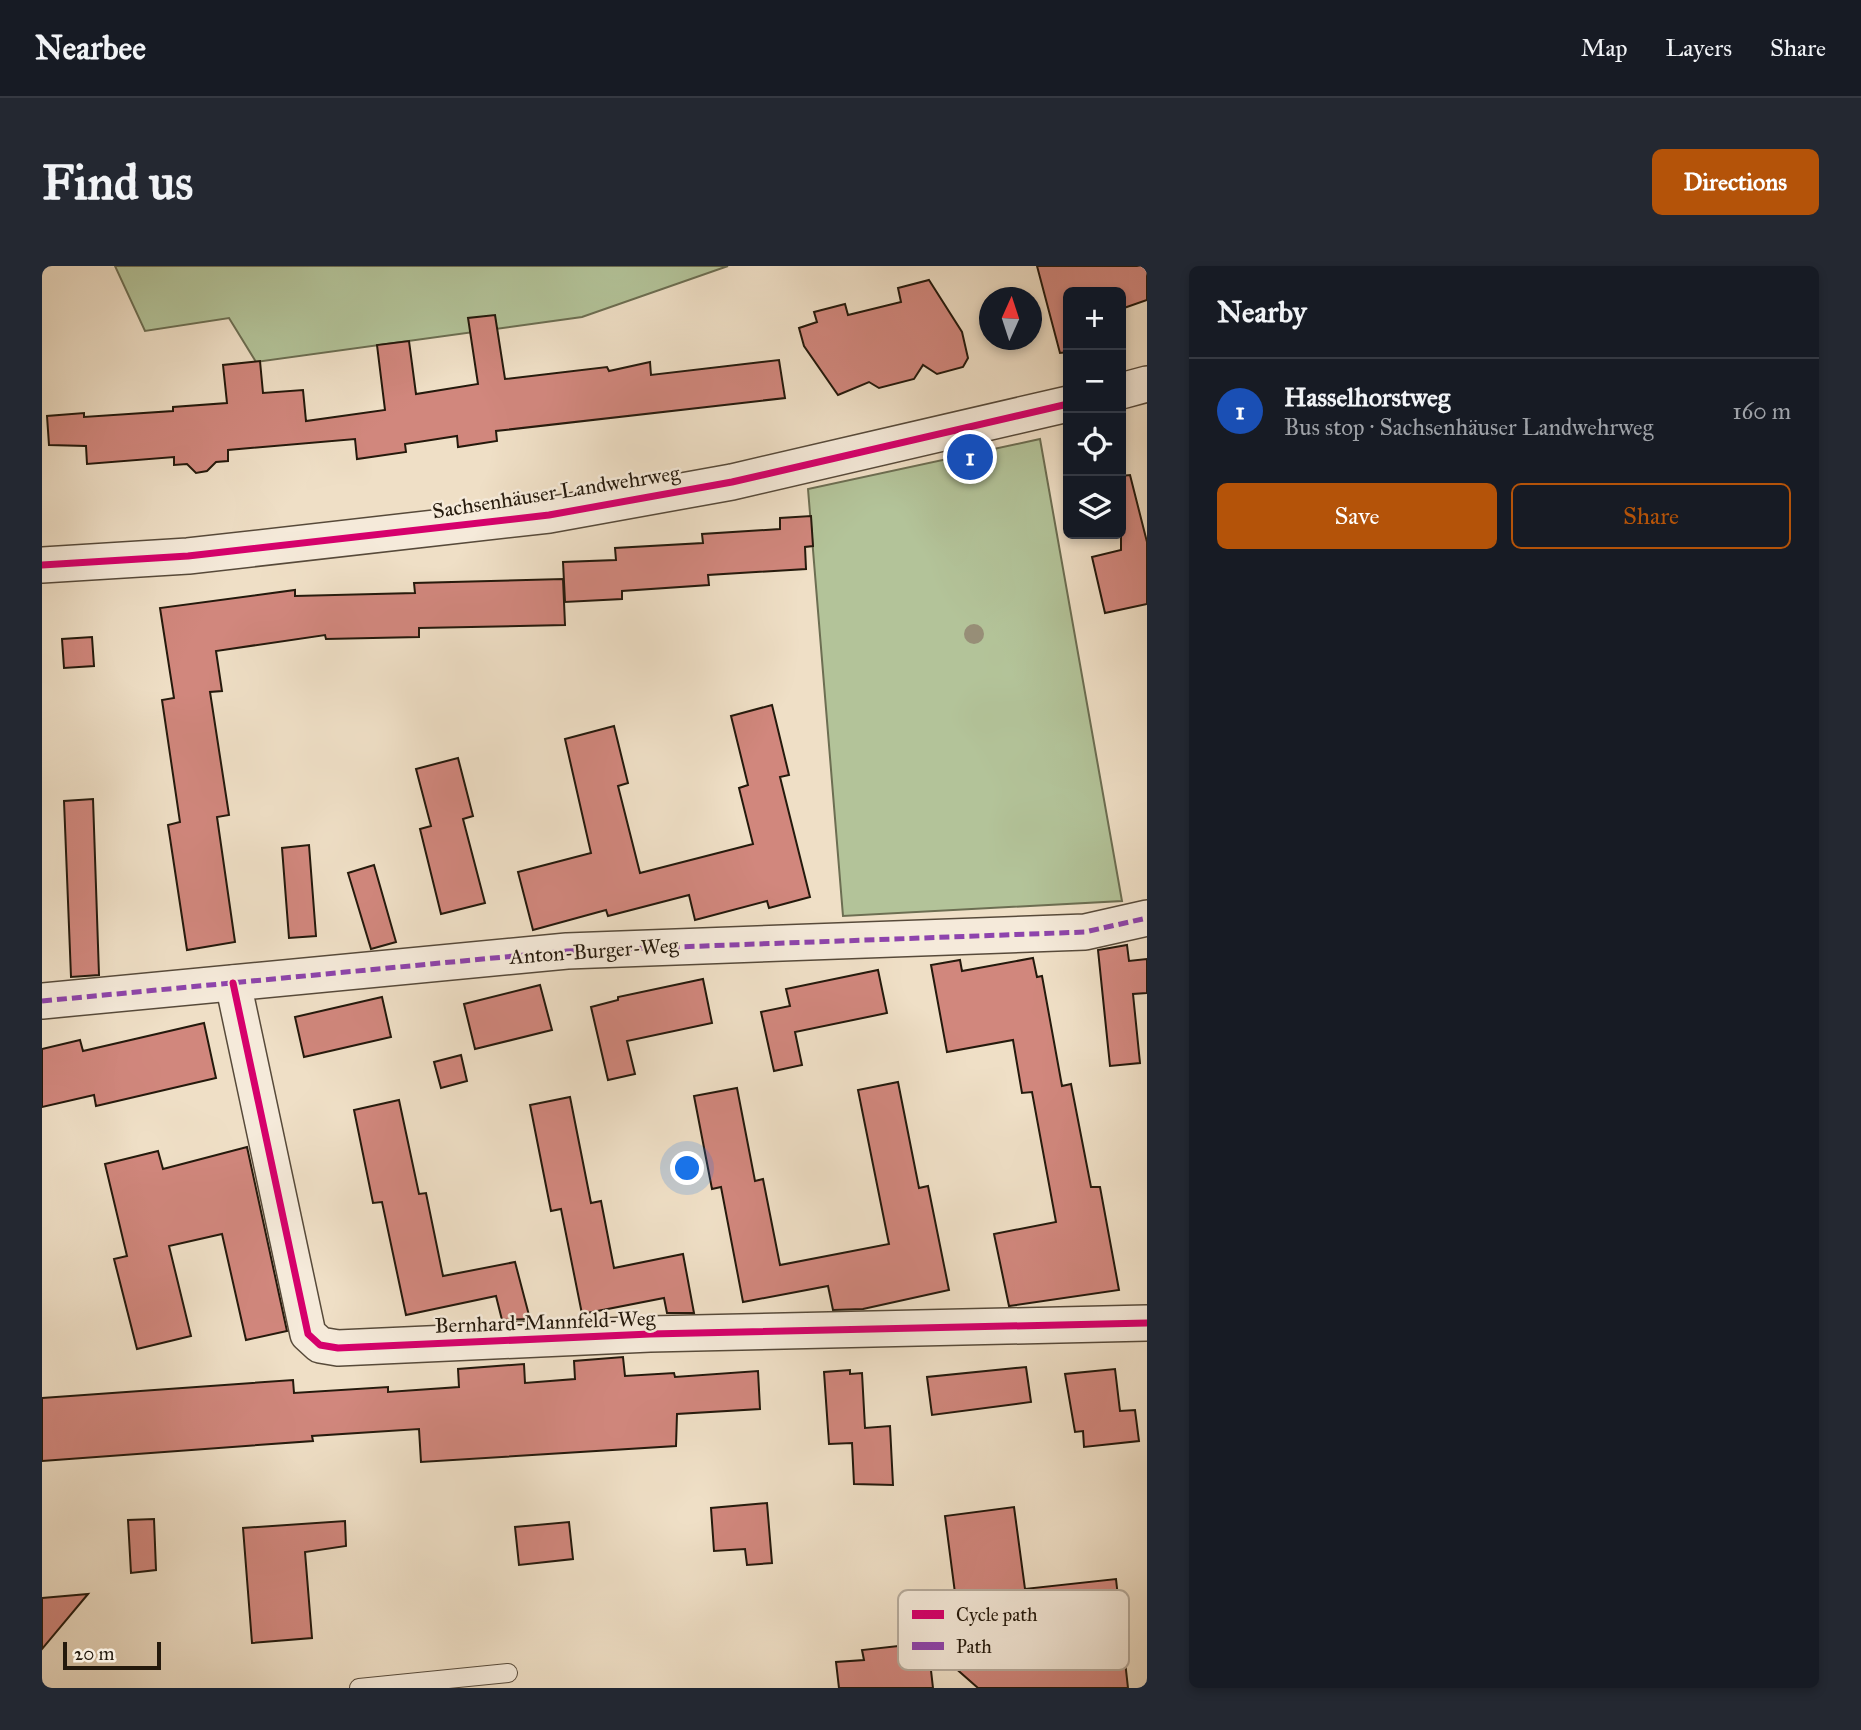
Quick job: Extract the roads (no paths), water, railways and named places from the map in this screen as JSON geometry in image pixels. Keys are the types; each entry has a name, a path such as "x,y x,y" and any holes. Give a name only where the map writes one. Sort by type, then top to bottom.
{"street":[{"path":"1126,390 1147,384"},
{"name":"Sachsenhäuser Landwehrweg","path":"42,565 188,556 549,515 732,482 1063,405"},
{"name":"Anton-Burger-Weg","path":"42,1001 567,951 1085,932 1147,918"},
{"name":"Bernhard-Mannfeld-Weg","path":"233,984 308,1334 320,1345 338,1349 650,1335 1147,1323"}],"lane":[{"path":"359,1688 501,1674"}],"place":[{"name":"Hasselhorstweg","path":"970,457"}]}
